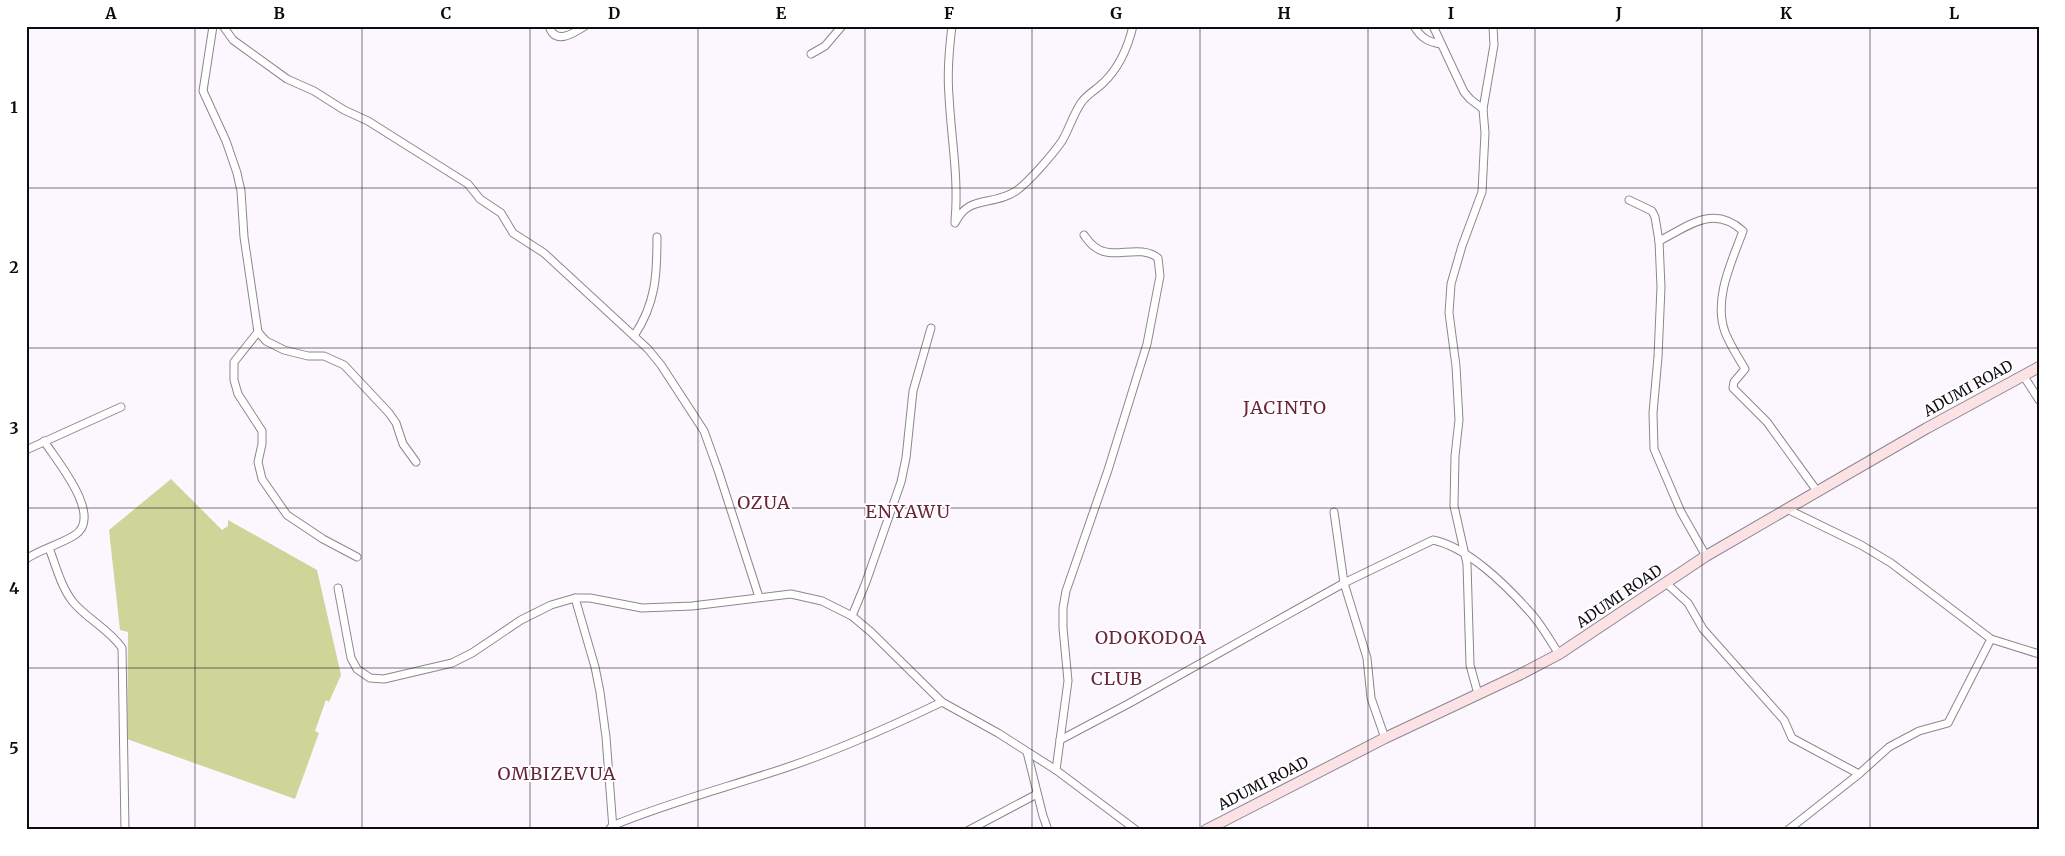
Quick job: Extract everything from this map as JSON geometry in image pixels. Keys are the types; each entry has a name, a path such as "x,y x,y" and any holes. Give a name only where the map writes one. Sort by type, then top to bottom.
{"main road":[{"name":"ADUMI ROAD","path":"1206,830 1385,738 1559,654 1706,556 1817,491 2039,367"}],"street":[{"path":"213,26 203,92 226,141 237,173 241,191 244,237 258,332 266,341 284,350 308,356 322,355 344,365 389,413 396,423 403,444 416,462"},
{"path":"223,26 232,40 287,80 314,91 344,110 368,120 468,184 480,199 501,213 513,233 544,254 648,349 661,365 704,431 759,597"},
{"path":"549,26 554,35 560,38 566,37 586,26"},
{"path":"811,54 825,46 842,26"},
{"path":"952,26 948,57 957,198 955,223 963,209 970,205 1003,199 1024,185 1061,142 1086,97 1103,83 1114,70 1123,56 1133,26"},
{"path":"1414,26 1424,39 1431,43 1441,44"},
{"path":"1433,26 1464,92 1483,109"},
{"path":"1478,694 1470,665 1466,564 1454,506 1455,456 1459,420 1458,377 1449,313 1451,284 1462,246 1482,192 1485,133 1483,109 1494,45 1493,26"},
{"path":"1629,200 1652,211 1655,217 1659,241 1661,296 1652,442 1682,512 1706,556"},
{"path":"1659,241 1705,218 1711,217 1726,218 1743,231 1725,283 1722,307 1725,331 1745,369 1734,382 1733,388 1767,422 1817,491"},
{"path":"1056,770 1068,681 1063,628 1066,591 1134,389 1147,344 1160,276 1158,258 1151,253 1100,250 1094,247 1084,235"},
{"path":"634,336 650,307 655,288 657,237"},
{"path":"852,616 866,582 900,482 906,458 914,391 931,328"},
{"path":"258,332 234,362 234,380 238,394 262,431 262,444 258,462 262,479 287,515 323,539 357,557"},
{"path":"2023,375 2039,400"},
{"path":"26,450 121,407"},
{"path":"26,559 77,534 85,515 80,496 44,441"},
{"path":"1787,509 1891,563 1991,639 2039,654"},
{"path":"1334,512 1344,583 1367,658 1371,698 1385,738"},
{"path":"1060,740 1344,583 1425,542 1433,540 1464,553 1480,565 1529,611 1559,654"},
{"path":"49,548 62,583 74,602 112,636 122,648 125,830"},
{"path":"1666,583 1688,603 1704,628 1784,720 1792,738 1859,774"},
{"path":"338,588 351,658 357,669 370,678 384,679 452,663 472,653 521,620 551,605 575,598 590,598 642,608 692,606 791,594 822,601 852,616 912,671 942,702 998,733 1056,770 1136,830"},
{"path":"575,598 595,667 600,692 606,738 611,828 656,808 787,768 853,744 942,702"},
{"path":"1788,830 1859,774 1889,747 1919,731 1946,724 1950,721 1991,639"},
{"path":"1027,752 1048,830"},
{"path":"969,830 1037,794"}],"green space":[{"path":"171,479 222,530 228,526 228,520 317,570 341,675 329,702 326,700 315,731 319,733 295,799 127,739 128,632 120,630 109,530"}],"district":[{"name":"JACINTO","path":"1285,407"},
{"name":"OZUA","path":"764,502"},
{"name":"ENYAWU","path":"908,511"},
{"name":"ODOKODOA","path":"1151,637"},
{"name":"CLUB","path":"1117,678"},
{"name":"OMBIZEVUA","path":"557,773"}]}
